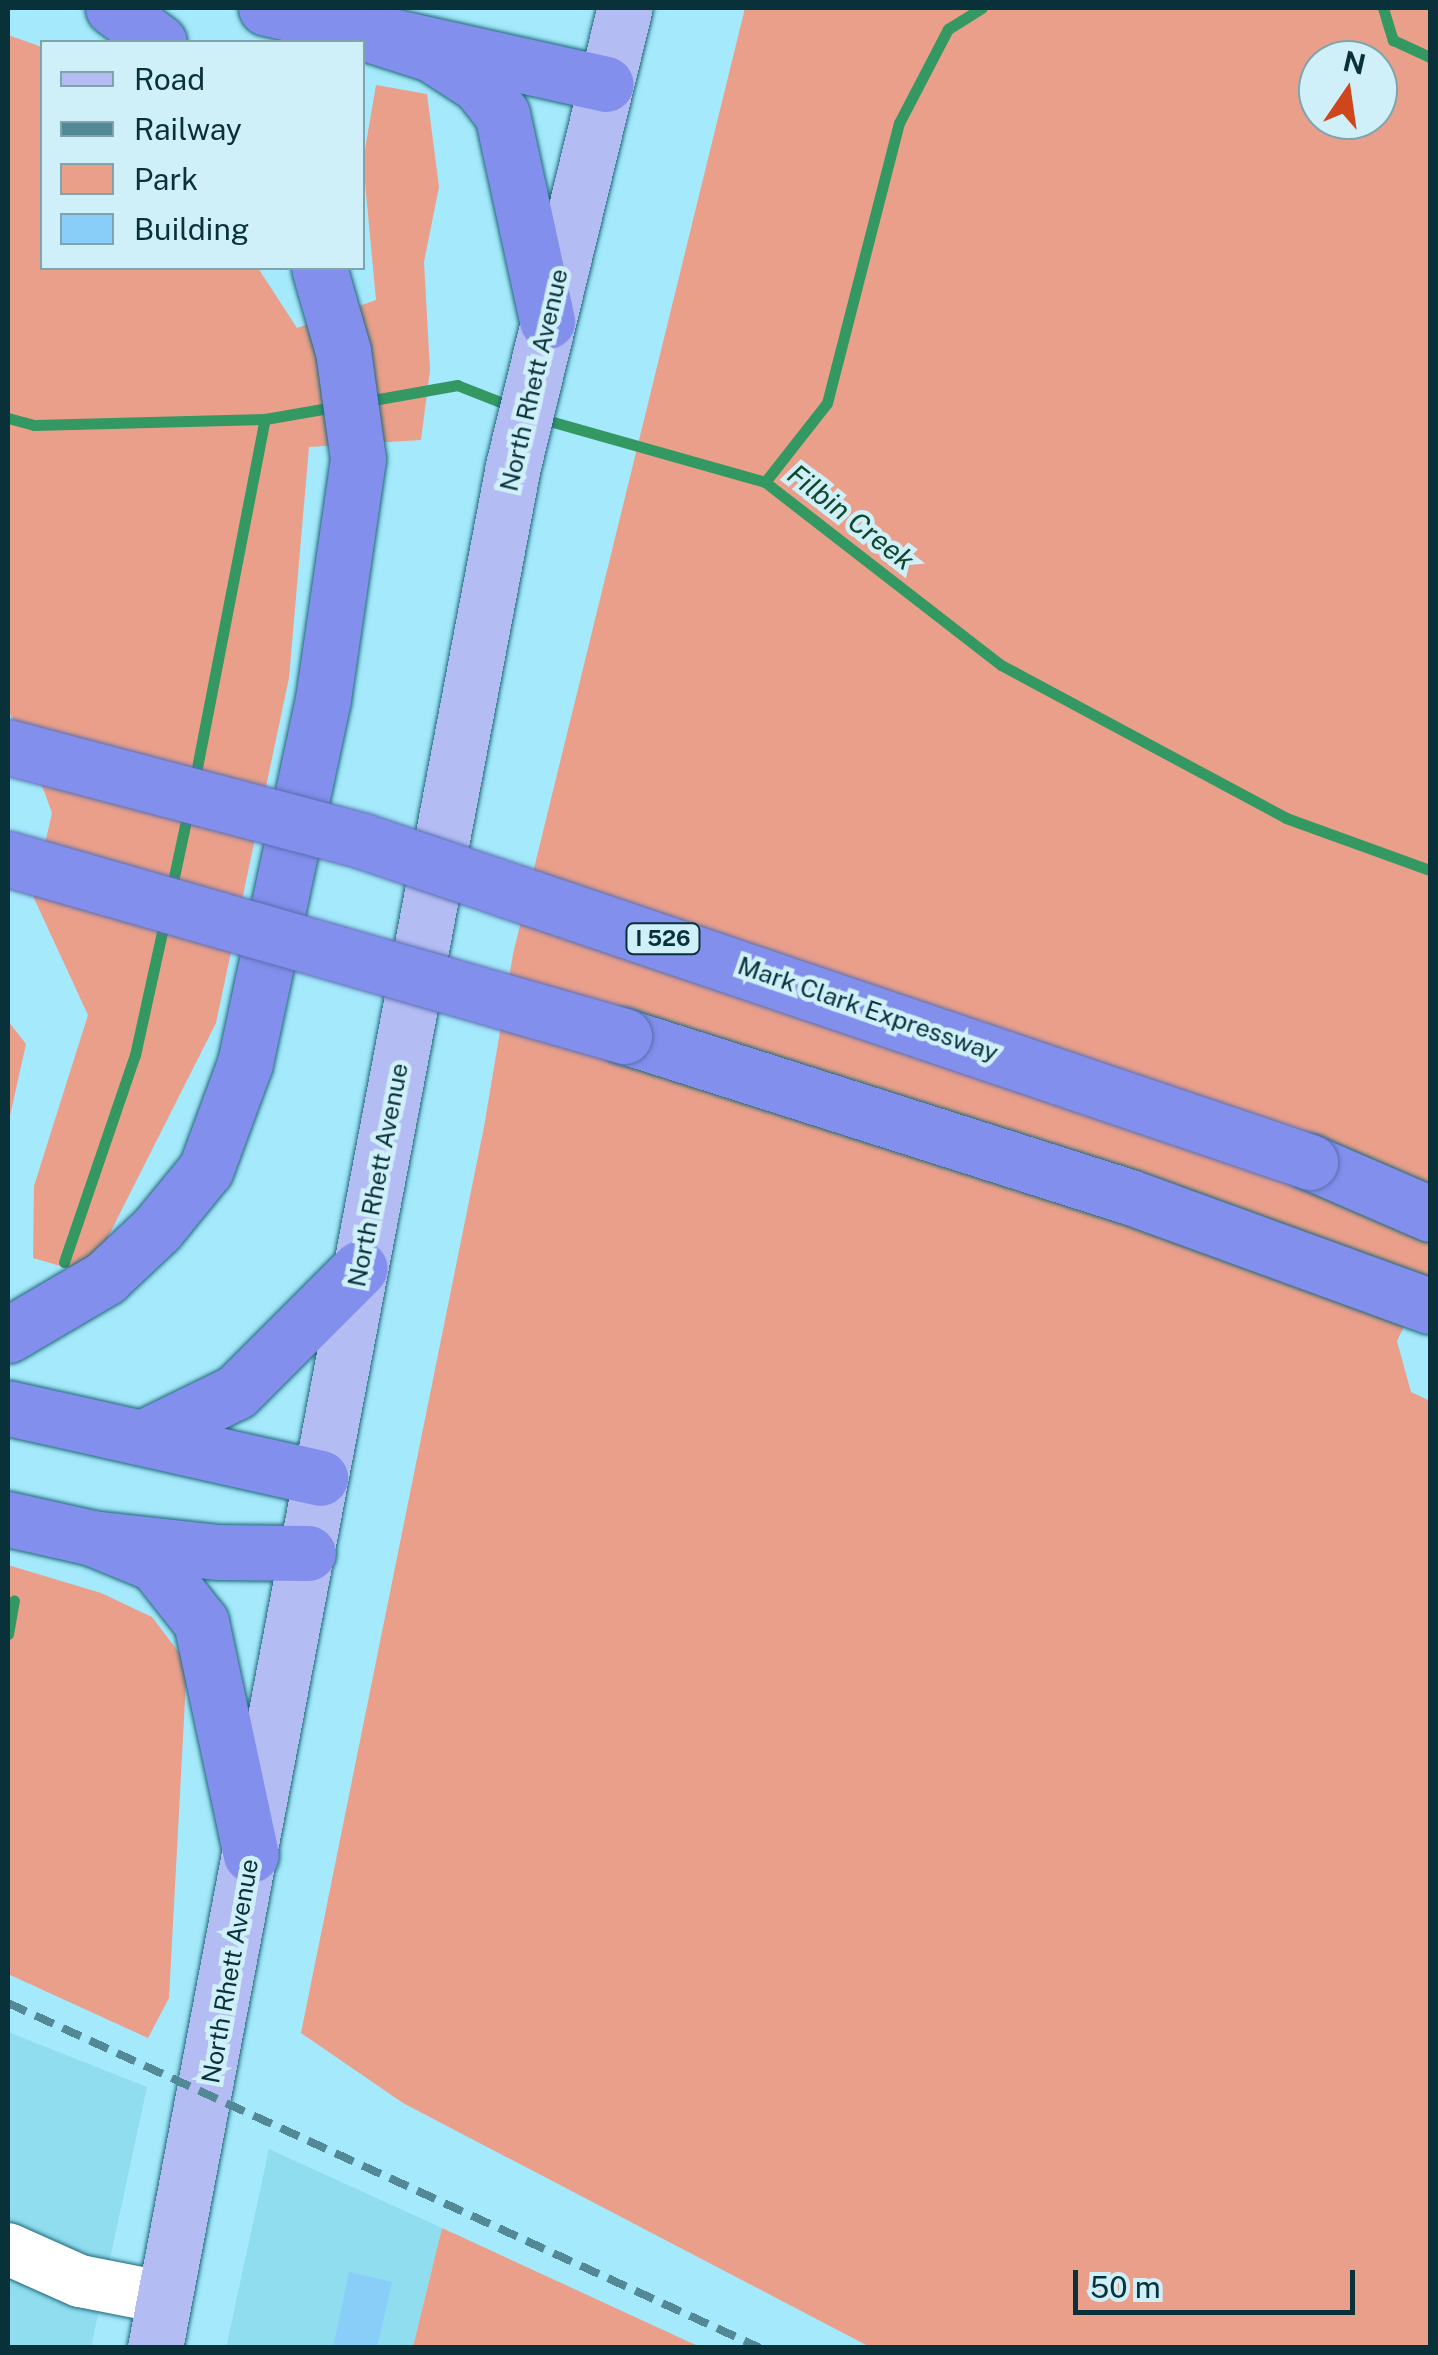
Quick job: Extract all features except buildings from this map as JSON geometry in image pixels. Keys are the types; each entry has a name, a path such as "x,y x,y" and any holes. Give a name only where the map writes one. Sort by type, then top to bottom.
{"highway":[{"path":"113,8 157,40"},
{"path":"266,8 375,36 606,84"},
{"path":"375,36 431,54 479,85 502,114 547,321"},
{"path":"8,1335 105,1278 157,1230 206,1169 245,1062 323,699 358,459 344,352 320,270"},
{"name":"Mark Clark Expressway","path":"8,748 363,841 1310,1162 1430,1214"},
{"path":"8,858 250,925 1130,1197 1430,1306"},
{"path":"8,879 250,925"},
{"path":"1310,1162 1430,1202"},
{"path":"144,1437 236,1392 360,1268"},
{"path":"8,1408 320,1478"},
{"path":"8,1519 92,1538 216,1552 308,1554"},
{"path":"92,1538 156,1564 201,1622 251,1855"}],"main road":[{"name":"North Rhett Avenue","path":"160,2323 514,466 625,8"}],"lane":[{"path":"8,2249 160,2323"}],"shaded area":[{"path":"8,2032 147,2087 91,2347 8,2347"},
{"path":"269,2149 442,2228 413,2347 226,2348"}],"green space":[{"path":"745,8 1430,8 1430,1273 1397,1341 1411,1392 1430,1401 1430,2347 870,2347 403,2103 301,2033 484,1127 513,954"},
{"path":"8,35 40,46 40,270 259,270 297,328 376,300 365,149 376,85 427,94 439,187 424,262 430,370 421,440 309,447 289,678 216,1023 107,1239 81,1272 33,1258 34,1186 88,1015 33,896 52,813 24,736 8,711"},
{"path":"8,1021 26,1044 8,1125"},
{"path":"8,1565 101,1593 152,1617 187,1663 169,1998 148,2038 8,1974"},
{"path":"442,2228 700,2347 413,2347"}],"waterway":[{"path":"765,482 827,403 899,123 948,29 982,8"},
{"path":"1383,8 1393,40 1430,57"},
{"name":"Filbin Creek","path":"362,402 457,385 513,407"},
{"name":"Filbin Creek","path":"8,418 34,425 265,419 334,407"},
{"name":"Filbin Creek","path":"539,418 765,482 1001,665 1286,818 1430,870"},
{"path":"194,783 265,419"},
{"path":"171,891 188,811"},
{"path":"64,1262 135,1055 165,918"},
{"path":"8,1634 14,1601"}],"railway":[{"path":"8,2003 760,2348"}]}
